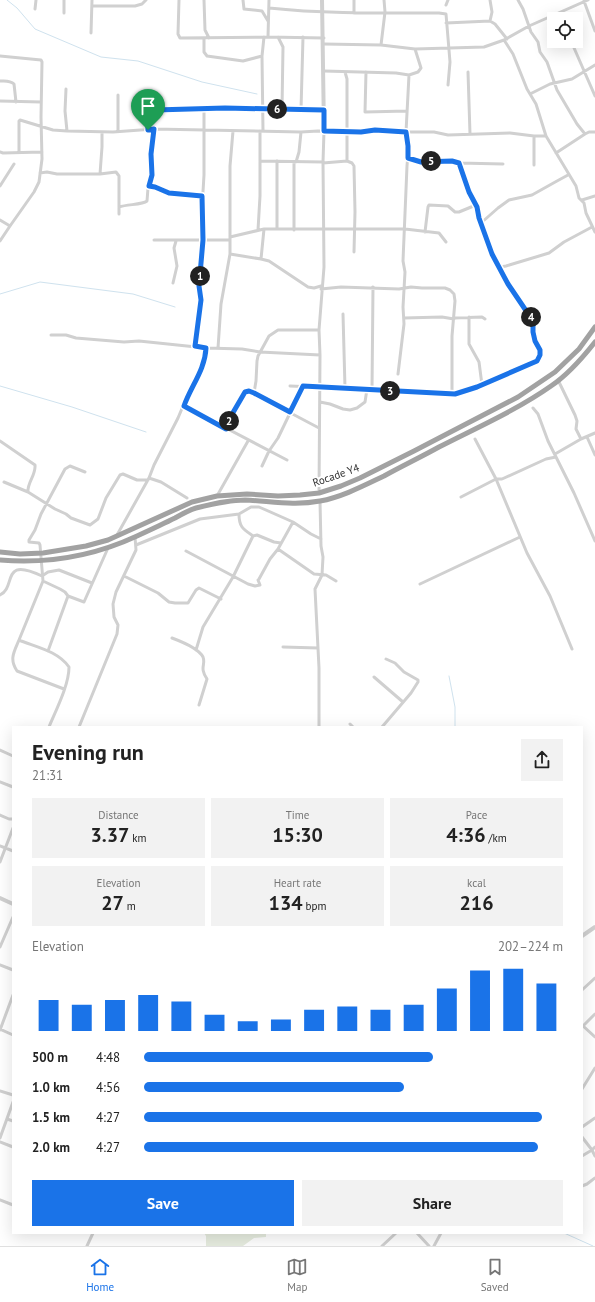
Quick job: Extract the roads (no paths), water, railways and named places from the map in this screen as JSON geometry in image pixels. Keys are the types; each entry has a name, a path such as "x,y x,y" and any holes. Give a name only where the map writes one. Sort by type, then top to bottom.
{"highway":[{"name":"Rocade Y4","path":"0,552 20,554 64,550 86,546 116,536 192,502 217,496 247,494 278,496 300,495 319,493 341,486 360,478 518,397 555,372 579,349 595,327"},
{"name":"Rocade Y4","path":"0,560 21,562 66,558 88,554 135,537 194,509 220,502 244,500 282,504 320,501 343,495 364,486 418,458 552,386 585,355 595,342"}],"street":[{"path":"36,0 36,9"},
{"path":"64,0 64,13"},
{"path":"91,34 92,0"},
{"path":"118,6 119,0"},
{"path":"92,6 135,6 142,4 146,0"},
{"path":"179,0 178,36 180,38 324,38"},
{"path":"204,0 204,30 206,38 204,52 208,56 244,61 262,56"},
{"path":"243,0 244,9 262,11 268,21"},
{"path":"268,37 269,0"},
{"path":"319,493 319,330 321,288 324,267 324,38 322,0"},
{"path":"354,0 354,13"},
{"path":"381,45 385,12 384,0"},
{"path":"446,6 448,0"},
{"path":"490,0 492,12 490,21"},
{"path":"518,0 523,9 531,32 538,42 540,52 547,62 557,90 579,128 585,134"},
{"path":"561,12 588,0"},
{"path":"584,1 595,31"},
{"path":"268,8 323,13 385,12 446,14 450,69 448,85"},
{"path":"324,44 381,45 415,49 484,46 506,39 529,26 547,18"},
{"path":"446,23 490,21 495,24 506,39 527,89 536,104 546,136 568,175 576,186 579,198 585,206 586,213 595,232"},
{"path":"258,230 263,109 262,56 264,37"},
{"path":"278,37 283,47 282,109"},
{"path":"301,110 302,38"},
{"path":"574,48 595,96"},
{"path":"324,71 396,73 409,75 418,72 421,68 415,49"},
{"path":"0,56 42,61 42,161 39,182 23,209 0,241"},
{"path":"530,94 555,83 572,79 595,65"},
{"path":"345,72 347,79 347,161"},
{"path":"366,72 365,112 407,111"},
{"path":"468,72 470,134"},
{"path":"398,374 404,318 403,307 405,272 403,261 408,158 406,132 409,75"},
{"path":"0,81 8,81 14,84 16,102"},
{"path":"66,89 65,111 67,131"},
{"path":"118,95 118,131"},
{"path":"148,130 147,113 149,98"},
{"path":"0,101 41,102"},
{"path":"147,113 155,110 204,109 324,110"},
{"path":"195,346 201,300 199,286 203,240 202,196 204,175 204,109"},
{"path":"19,152 20,120 53,130 67,131 102,132 154,129 204,131 347,132 375,130 434,132 448,135 510,133 546,136"},
{"path":"119,207 145,203 147,201 152,175 151,154 154,129"},
{"path":"218,348 221,304 230,254 230,166 233,131"},
{"path":"100,174 102,132"},
{"path":"294,230 295,162 299,152 301,132"},
{"path":"556,153 585,134 595,132"},
{"path":"534,136 534,165"},
{"path":"0,152 42,152"},
{"path":"408,158 421,162 452,161 459,163 503,164"},
{"path":"260,161 347,161 352,163 355,169 354,252"},
{"path":"277,161 277,229"},
{"path":"290,386 452,393 463,392 537,361 540,355 540,350 535,341 533,321 511,290 492,254 476,205 469,192 459,163"},
{"path":"0,185 14,164"},
{"path":"40,173 100,174 116,172 118,174 119,214"},
{"path":"482,223 509,200 532,194 568,175"},
{"path":"149,186 169,193 202,196"},
{"path":"582,200 595,196"},
{"path":"425,232 429,205 448,206 455,212 458,212 476,205"},
{"path":"0,220 10,226"},
{"path":"500,267 549,253 564,242 592,227"},
{"path":"261,258 264,229"},
{"path":"154,240 176,241 230,238 264,229 405,229 439,233 446,242"},
{"path":"173,283 177,262 174,248 176,241"},
{"path":"230,254 261,258 275,264 308,287 314,288 341,286 399,289 445,288 450,290 454,294 455,301 452,336 452,393"},
{"path":"372,390 373,287"},
{"path":"343,314 345,388"},
{"path":"469,317 469,344 479,362 482,385"},
{"path":"404,318 482,317 485,319"},
{"path":"254,393 257,361 269,336 278,330 319,330"},
{"path":"51,335 124,342 139,341 206,348 242,349 260,352 320,355"},
{"path":"116,536 149,479 154,465 203,367 206,348"},
{"path":"558,380 575,415 577,421 576,429 581,439"},
{"path":"262,466 269,451 278,438 303,386"},
{"path":"320,402 343,409 350,410 358,408 365,402 367,390"},
{"path":"226,429 231,416 245,392 249,391 319,428"},
{"path":"184,406 248,441 287,460"},
{"path":"533,408 538,414 544,433 574,493 595,541"},
{"path":"461,497 496,479 502,479 556,456 581,439 595,433"},
{"path":"587,437 595,455"},
{"path":"475,439 496,479 527,553 550,596 572,649"},
{"path":"0,441 35,465 35,472 28,487 28,492"},
{"path":"217,496 248,441"},
{"path":"64,690 18,671 13,665 12,655 43,581 40,545 39,543 31,543 29,540 62,474 68,466 72,466 85,472"},
{"path":"4,482 28,492 31,496 74,520 90,525 98,519 106,498 120,475 123,474 137,480 149,479 161,482 187,498"},
{"path":"319,726 318,648 315,589 322,575 323,557 321,546 320,501"},
{"path":"136,545 200,519 239,514 251,507 259,507 293,522 321,539"},
{"path":"239,514 239,521 242,529 253,536 257,535 274,542 281,543"},
{"path":"186,551 252,586 260,585 259,579 293,522"},
{"path":"196,650 203,627 221,599 253,536"},
{"path":"79,726 117,634 118,625 114,615 113,604 116,592 136,550 135,537"},
{"path":"420,584 520,537"},
{"path":"43,581 65,592 68,596 84,602 108,548"},
{"path":"278,549 314,574 326,575 336,581"},
{"path":"0,596 4,593 10,575 13,571 19,569 42,574 59,570 92,583"},
{"path":"124,576 158,593 169,602 188,603 196,590 199,588 221,599"},
{"path":"48,651 68,596"},
{"path":"172,638 196,650 202,656 202,670 207,679 199,705"},
{"path":"19,640 48,651 60,658 69,667 64,690 49,726"},
{"path":"283,647 318,648"},
{"path":"383,726 411,693 418,680 404,672 395,663 386,659"},
{"path":"374,678 403,702"},
{"path":"0,750 12,756"},
{"path":"0,782 12,787"},
{"path":"0,815 12,819"},
{"path":"0,862 12,831"},
{"path":"0,846 12,851"},
{"path":"0,898 12,904"},
{"path":"0,947 12,918"},
{"path":"583,935 595,927"},
{"path":"0,965 12,970"},
{"path":"583,989 595,978"},
{"path":"12,998 0,1029 12,1035"},
{"path":"583,1025 595,1014"},
{"path":"583,1027 595,1037"},
{"path":"583,1087 595,1068"},
{"path":"0,1091 12,1095"},
{"path":"0,1138 12,1105"},
{"path":"583,1126 595,1118"},
{"path":"7,1119 12,1121"},
{"path":"583,1138 595,1156"},
{"path":"0,1142 12,1147"},
{"path":"583,1155 595,1147"},
{"path":"583,1186 595,1178"},
{"path":"0,1200 12,1205"},
{"path":"87,1246 93,1234"},
{"path":"382,1246 395,1234"},
{"path":"418,1234 429,1246"},
{"path":"434,1246 440,1234"}],"waterway":[{"path":"7,0 17,8 35,29 101,57 138,61 202,82 257,94"},
{"path":"0,294 40,282 133,294 175,307"},
{"path":"0,386 72,407 146,432"},
{"path":"449,676 455,707 455,726"},
{"path":"566,1234 593,1246"}]}
